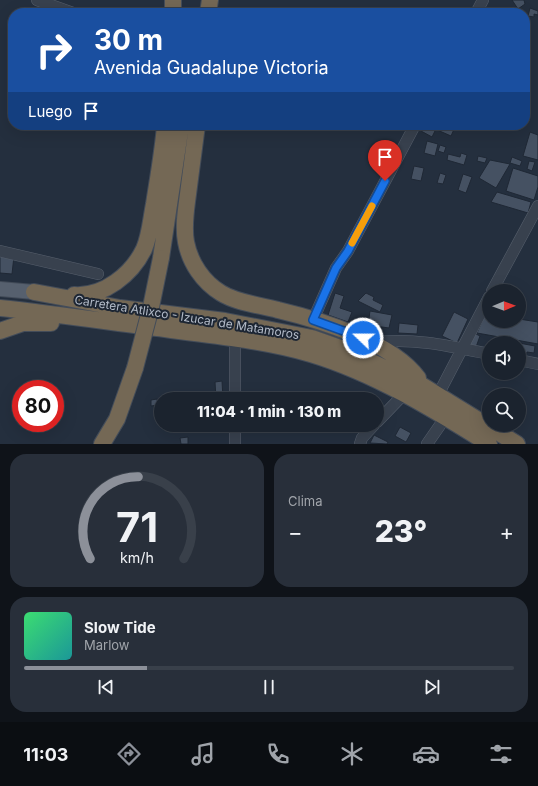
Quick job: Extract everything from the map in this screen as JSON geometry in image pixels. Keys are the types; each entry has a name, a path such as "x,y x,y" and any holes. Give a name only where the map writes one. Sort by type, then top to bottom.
{"highway":[{"path":"34,292 77,295 96,292 121,278 135,264 148,238 164,130"},
{"path":"102,444 117,419 152,307 180,130"},
{"path":"196,130 185,225 187,247 195,267 214,288 230,298 313,320 348,332 372,343 388,352 408,368 423,386"},
{"name":"Carretera Atlixco - Izucar de Matamoros","path":"34,292 120,308 226,321 312,338 346,350 423,386 517,444"},
{"name":"Carretera Atlixco - Izucar de Matamoros","path":"0,308 280,345 312,354 349,368 404,394 489,444"},
{"path":"0,331 23,323 60,322 83,318"}],"main road":[{"name":"Carretera Atlixco - Izucar de Matamoros","path":"0,288 34,292"}],"street":[{"path":"37,0 59,8"},
{"path":"313,320 336,268 348,251 412,130"},
{"path":"496,284 538,206"},
{"path":"0,251 98,274"},
{"path":"438,395 482,310"},
{"path":"235,338 235,392"},
{"path":"372,343 411,340 482,352"},
{"path":"526,361 538,364"},
{"path":"384,415 404,394"},
{"path":"427,444 445,418"},
{"path":"235,432 235,444"},
{"path":"360,444 362,438 368,432"}],"building":[{"path":"512,0 524,0 525,4 517,8"},
{"path":"530,8 538,11 538,15 534,14 534,17 530,16"},
{"path":"433,130 435,131 432,137 421,131"},
{"path":"437,130 454,130 451,136"},
{"path":"530,132 538,135 538,160 523,156"},
{"path":"427,141 438,144 435,156 424,153"},
{"path":"440,145 446,147 444,153 438,151"},
{"path":"461,153 467,155 464,165 447,160 448,154 460,157"},
{"path":"478,156 487,158 485,163 477,161"},
{"path":"512,157 522,161 520,166 510,163"},
{"path":"490,160 510,164 496,188 479,178"},
{"path":"529,161 535,162 532,171 527,169"},
{"path":"414,166 424,168 421,181 411,179"},
{"path":"513,168 538,176 538,187 534,200 506,191"},
{"path":"440,173 446,175 443,184 437,183"},
{"path":"463,174 472,177 466,193 458,190"},
{"path":"497,192 531,202 528,213 491,202"},
{"path":"0,254 14,256 12,274 0,273"},
{"path":"335,293 344,296 340,308 352,312 348,322 328,315"},
{"path":"366,293 374,297 373,300 383,305 380,312 358,301"},
{"path":"370,311 392,315 389,328 368,325"},
{"path":"454,312 468,319 457,343 442,336"},
{"path":"526,320 538,322 538,344 526,342 526,336 494,336 477,333 482,322 482,328 526,328"},
{"path":"399,323 418,325 417,334 398,333"},
{"path":"474,333 480,336 475,350 468,347"},
{"path":"526,344 535,346 534,353 527,352 526,358"},
{"path":"222,381 223,392 216,392 215,382"},
{"path":"151,400 154,400 154,406 151,406"},
{"path":"400,427 411,433 406,442 395,436"},
{"path":"374,435 388,442 387,444 370,443"},
{"path":"188,437 188,444 181,444 180,438"}],"slow traffic":[{"path":"352,243 372,206"}],"route":[{"path":"363,338 313,320 336,268 348,251 385,181"}]}
